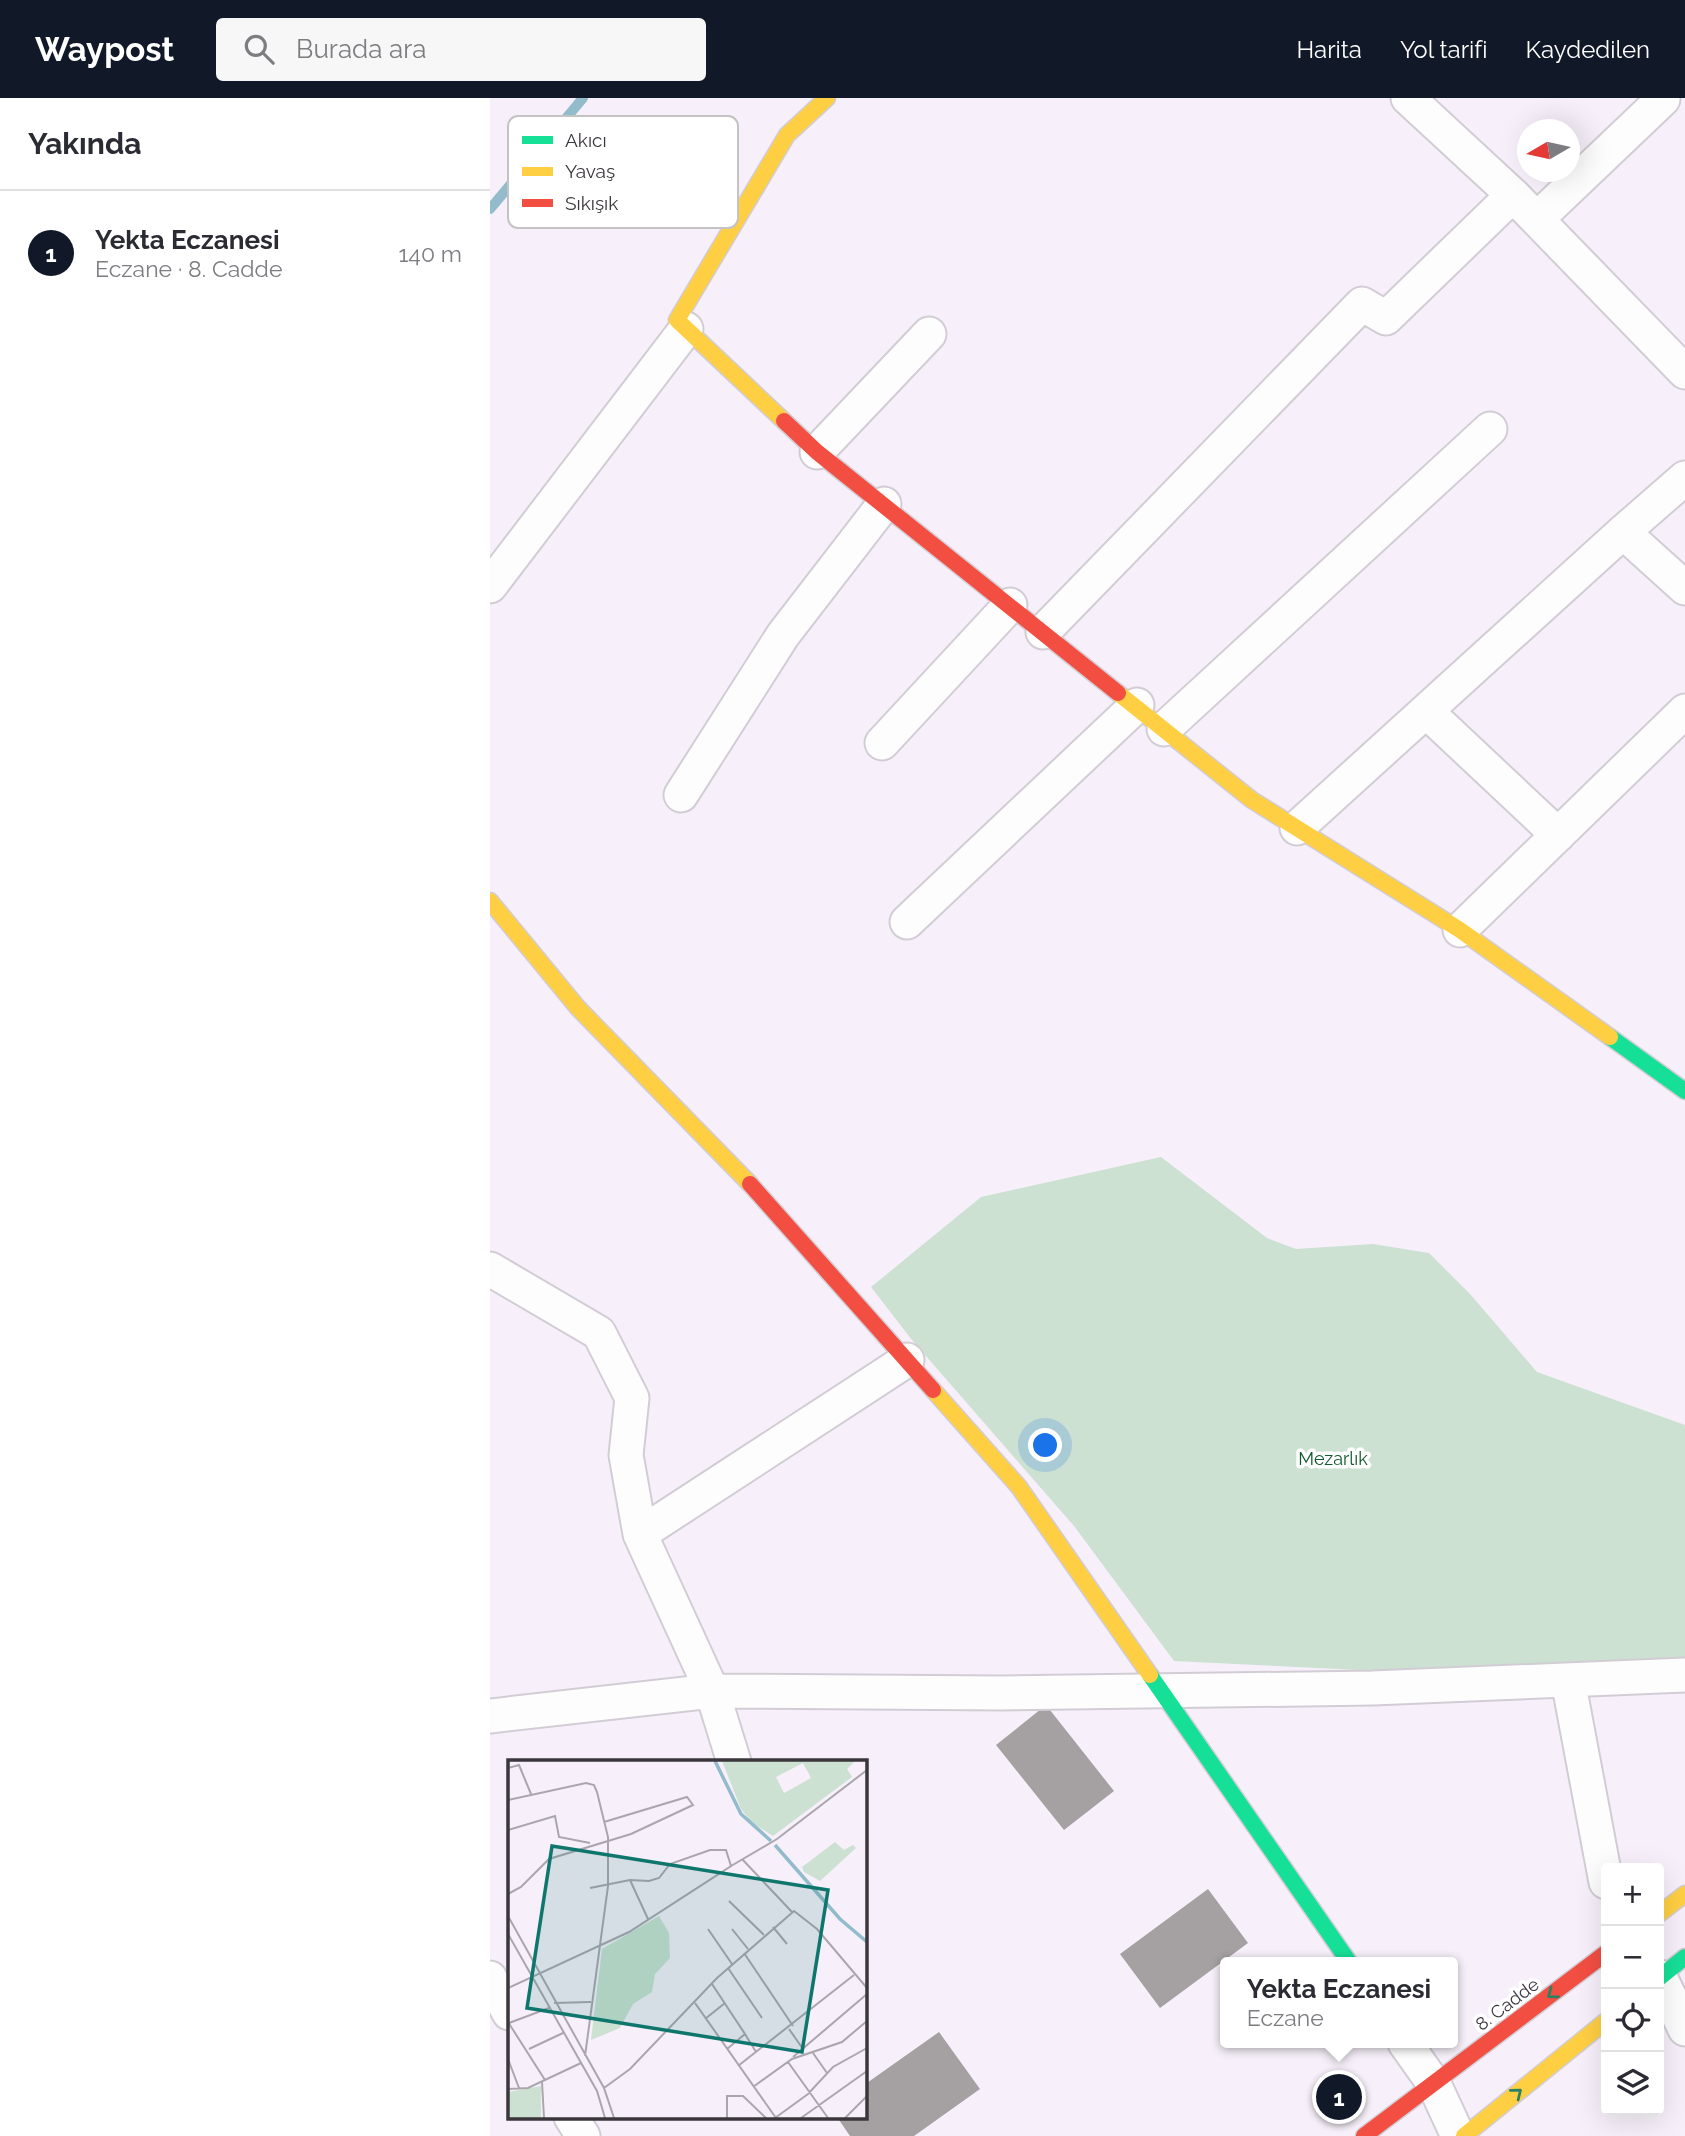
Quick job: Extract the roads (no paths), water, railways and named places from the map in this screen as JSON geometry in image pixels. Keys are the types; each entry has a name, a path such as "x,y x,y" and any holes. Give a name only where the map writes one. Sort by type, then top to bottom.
{"street":[{"path":"738,217 787,135 827,98"},
{"path":"1408,98 1513,195 1685,372"},
{"path":"1536,219 1670,105"},
{"path":"1043,632 1362,304 1386,318 1513,195"},
{"path":"732,228 677,320 817,452 1137,705 1252,800 1460,930 1685,1091"},
{"path":"490,586 686,329"},
{"path":"817,452 929,334"},
{"path":"1164,729 1490,429"},
{"path":"1297,828 1685,478"},
{"path":"681,795 783,635 884,505"},
{"path":"1623,533 1685,588"},
{"path":"882,743 1010,605"},
{"path":"907,922 1137,705"},
{"path":"1460,930 1685,711"},
{"path":"1426,712 1558,835"},
{"path":"490,901 578,1008 757,1191 1019,1487 1158,1691 1345,1957"},
{"path":"490,1269 598,1333 632,1398 626,1455 640,1534 712,1691 733,1760"},
{"path":"640,1534 906,1360"},
{"path":"490,1716 712,1691 1373,1688 1685,1675"},
{"path":"1568,1680 1602,1863"},
{"path":"1664,1909 1685,1894"},
{"name":"8. Cadde","path":"1364,2136 1601,1957"},
{"path":"1664,1974 1685,1957"},
{"path":"490,1978 508,2011"},
{"path":"1664,1988 1685,2029"},
{"path":"1464,2136 1601,2025"},
{"path":"1409,2048 1434,2084 1458,2136"},
{"path":"572,2119 583,2136"}],"waterway":[{"path":"568,116 583,98"},
{"path":"490,209 508,188"}],"place":[{"name":"Yekta Eczanesi","path":"1339,2097"}],"park label":[{"name":"Mezarlık","path":"1333,1458"}]}
